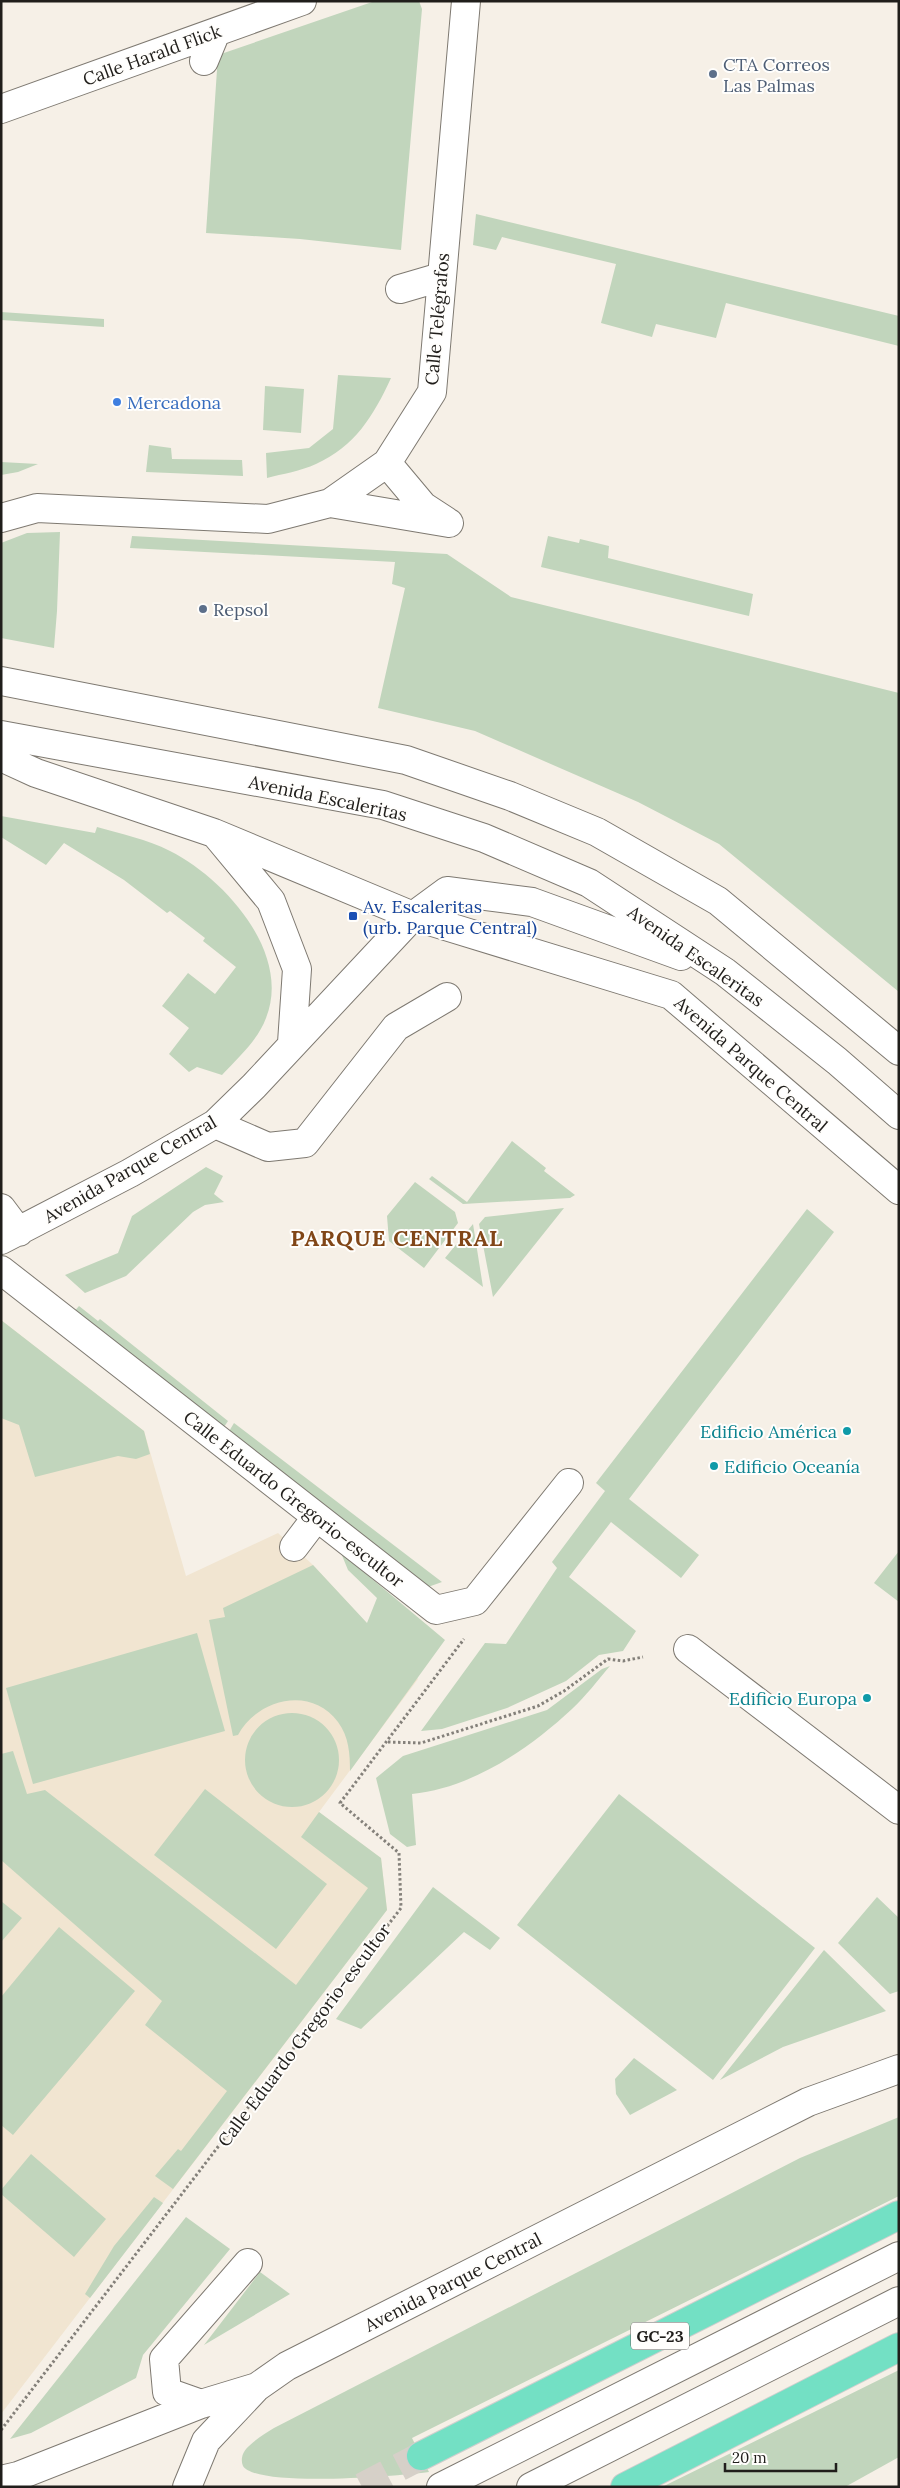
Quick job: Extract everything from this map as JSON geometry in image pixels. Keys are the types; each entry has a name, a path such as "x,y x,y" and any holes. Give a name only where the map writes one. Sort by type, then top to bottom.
{"highway":[{"name":"GC-23","path":"420,2456 899,2215"},
{"path":"625,2487 899,2347"}],"street":[{"name":"Calle Harald Flick","path":"1,109 302,1"},
{"name":"Calle Telégrafos","path":"1,518 37,508 268,520 330,503 387,463 432,392 466,1"},
{"path":"204,61 216,32"},
{"path":"400,290 441,277"},
{"path":"330,503 449,523 423,506 387,463"},
{"path":"1,681 406,760 510,796 597,832 718,902 899,1050"},
{"name":"Avenida Escaleritas","path":"1,735 383,806 474,835 589,883 725,972 837,1061 899,1115"},
{"name":"Avenida Parque Central","path":"1,757 36,773 214,833 413,916 671,995 899,1190"},
{"path":"214,833 271,901 298,969 292,1043"},
{"name":"Avenida Parque Central","path":"10,1236 130,1173 215,1124 254,1086 292,1043 413,916 447,891 532,902 725,972"},
{"path":"215,1124 268,1147 305,1143 396,1027 446,997"},
{"path":"1,1208 10,1236"},
{"name":"Calle Eduardo Gregorio-escultor","path":"1,1270 436,1610 475,1601 569,1483"},
{"path":"294,1547 316,1518"},
{"path":"688,1649 899,1810"},
{"name":"Avenida Parque Central","path":"1,2480 18,2476 201,2404 257,2387 287,2366 808,2102 899,2069"},
{"name":"GC-23","path":"441,2487 899,2256"},
{"path":"201,2404 167,2392 164,2359 248,2263"},
{"path":"531,2487 899,2301"},
{"path":"187,2487 206,2441 257,2387"}],"path":[{"name":"Calle Eduardo Gregorio-escultor","path":"1,2430 401,1908 399,1853 340,1803 465,1640"},
{"path":"387,1742 421,1743 538,1706 564,1691 608,1658 624,1661 643,1657"}],"shaded area":[{"path":"1,1320 144,1431 186,1576 278,1533 313,1565 418,1679 319,1812 381,1858 387,1910 1,2414"}],"green space":[{"path":"375,1 419,1 422,9 401,250 300,239 206,233 218,55"},
{"path":"476,214 899,316 899,346 726,303 716,338 656,324 652,337 601,323 616,264 502,237 496,250 473,245"},
{"path":"1,312 104,319 104,327 1,320"},
{"path":"338,375 391,378 370,418 342,448 316,464 267,478 266,453 309,448 333,429"},
{"path":"265,386 304,389 301,433 263,430"},
{"path":"149,445 171,448 172,459 242,460 243,476 146,472"},
{"path":"1,462 38,464 18,472 1,475"},
{"path":"60,532 54,648 1,638 1,543 27,533"},
{"path":"132,536 447,554 511,597 899,693 899,992 719,844 638,802 475,731 378,708 405,588 392,584 395,562 130,548"},
{"path":"548,536 579,543 580,539 609,546 608,558 753,594 749,616 541,567"},
{"path":"1,816 95,833 97,827 152,843 191,863 231,899 248,920 261,944 270,968 272,993 266,1018 258,1034 222,1075 197,1067 189,1072 169,1054 189,1028 162,1006 188,973 215,994 236,967 203,941 205,938 170,911 167,913 124,880 64,843 46,865 1,837"},
{"path":"512,1141 546,1168 544,1171 575,1195 570,1198 463,1204 429,1179 432,1176 467,1202"},
{"path":"206,1167 223,1176 214,1194 224,1202 205,1205 193,1212 126,1276 85,1293 65,1275 118,1253 132,1216"},
{"path":"415,1182 455,1212 458,1223 424,1268 389,1241 387,1216"},
{"path":"564,1208 493,1297 479,1224 485,1217"},
{"path":"807,1209 834,1232 629,1499 699,1555 681,1578 611,1522 569,1577 636,1631 623,1651 599,1655 566,1681 507,1708 442,1729 421,1731 485,1643 506,1644 557,1568 552,1562 605,1491 596,1483"},
{"path":"473,1224 483,1287 445,1258"},
{"path":"79,1306 98,1321 100,1319 228,1421 222,1430 72,1314"},
{"path":"1,1320 144,1431 150,1454 136,1459 118,1456 35,1477 19,1425 1,1418"},
{"path":"234,1423 442,1582 428,1587 228,1433"},
{"path":"899,1551 899,1602 874,1583"},
{"path":"341,1553 445,1640 350,1771 348,1746 342,1728 327,1710 314,1703 300,1700 285,1701 271,1705 247,1723 238,1735 233,1736 209,1620 225,1617 223,1608 313,1565 367,1623 377,1598 348,1570"},
{"path":"197,1633 225,1731 33,1784 6,1688"},
{"path":"610,1666 572,1709 518,1752 478,1775 456,1784 412,1794 416,1845 407,1847 390,1834 376,1778 403,1756 547,1710 602,1669"},
{"path":"292,1713 310,1717 325,1727 335,1742 339,1760 335,1778 325,1793 310,1803 292,1807 274,1803 259,1793 249,1778 245,1760 249,1742 259,1727 274,1717"},
{"path":"13,1751 27,1794 45,1790 296,1985 368,1888 301,1837 319,1812 381,1858 387,1910 173,2189 155,2176 178,2149 181,2151 227,2091 145,2025 162,2001 1,1860 1,1754"},
{"path":"205,1789 327,1884 276,1949 154,1855"},
{"path":"619,1794 815,1948 713,2080 517,1925"},
{"path":"433,1887 500,1938 490,1950 464,1932 361,2029 336,2019"},
{"path":"877,1897 899,1918 899,1991 890,1994 838,1943"},
{"path":"1,1901 22,1918 1,1942"},
{"path":"59,1927 135,1991 13,2135 1,2125 1,1997"},
{"path":"824,1950 886,2011 783,2047 720,2080"},
{"path":"634,2058 677,2090 630,2115 616,2094 615,2079"},
{"path":"899,2117 899,2196 412,2438 429,2472 360,2478 300,2479 254,2473 243,2466 242,2458 247,2448 274,2428 800,2158"},
{"path":"31,2154 106,2219 74,2257 1,2194 1,2190"},
{"path":"154,2197 163,2203 90,2298 85,2294 114,2246"},
{"path":"186,2217 230,2249 143,2355 136,2378 31,2433 10,2439"},
{"path":"260,2272 290,2294 204,2345"},
{"path":"899,2370 899,2457 845,2487 662,2487"}],"tunnel":[{"path":"362,2487 421,2456"}],"place":[{"name":"CTA Correos Las Palmas","path":"713,74"},
{"name":"Mercadona","path":"117,402"},
{"name":"Repsol","path":"203,609"},
{"name":"Av. Escaleritas (urb. Parque Central)","path":"353,916"},
{"name":"Edificio América","path":"847,1431"},
{"name":"Edificio Oceanía","path":"714,1466"},
{"name":"Edificio Europa","path":"867,1698"}],"district":[{"name":"PARQUE CENTRAL","path":"397,1238"}]}
